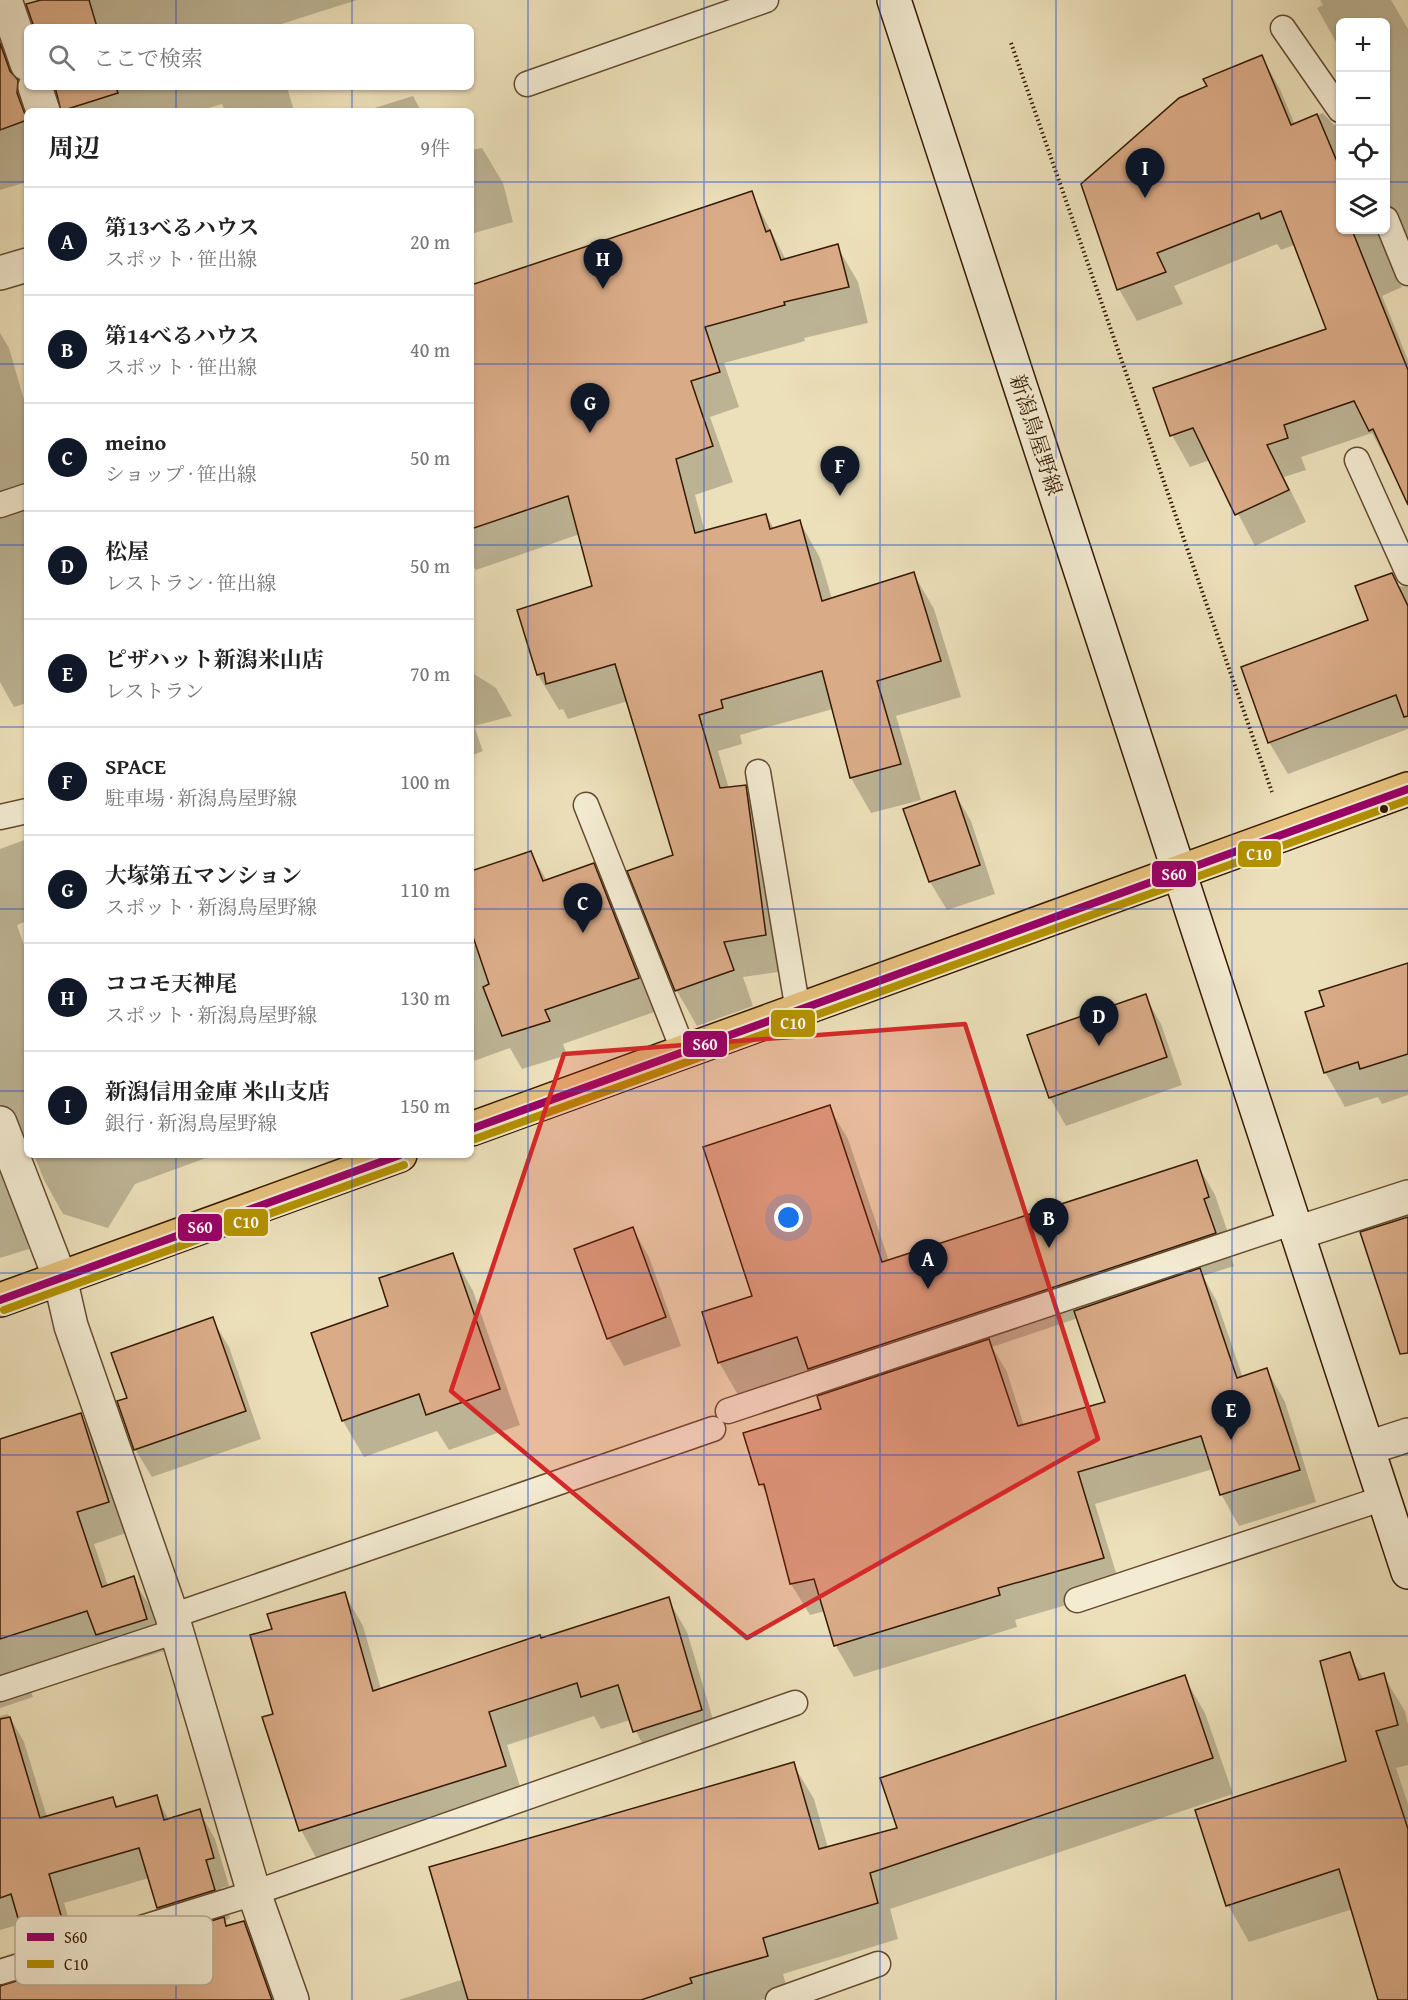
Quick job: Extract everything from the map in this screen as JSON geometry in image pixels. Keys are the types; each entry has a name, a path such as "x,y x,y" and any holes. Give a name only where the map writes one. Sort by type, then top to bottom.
{"main road":[{"path":"474,1128 1408,789"},
{"path":"0,1300 392,1158"}],"street":[{"path":"5,0 24,55"},
{"name":"新潟鳥屋野線","path":"894,0 1408,1572"},
{"path":"36,90 42,108"},
{"path":"0,273 24,266"},
{"path":"0,1123 60,1278 71,1326 174,1624 254,1893 292,2000"},
{"path":"1295,1228 1408,1197"},
{"path":"1368,1448 1408,1435"}],"lane":[{"path":"527,84 766,0"},
{"path":"1283,28 1336,103"},
{"path":"1390,229 1408,273"},
{"path":"1357,460 1408,573"},
{"path":"0,505 24,497"},
{"path":"758,772 798,1011"},
{"path":"586,805 684,1052"},
{"path":"0,816 24,812"},
{"path":"0,1689 720,1420 1295,1228"},
{"path":"1077,1600 1384,1498"},
{"path":"180,1916 254,1893 795,1703"},
{"path":"778,2000 878,1964"},
{"path":"0,1972 15,1967"}],"path":[{"path":"1011,43 1286,832"}],"highlighted area":[{"path":"965,1024 1098,1439 747,1638 451,1391 564,1054"}],"building":[{"path":"41,0 89,0 96,24 33,24 26,4"},
{"path":"0,43 10,71 18,80 17,93 24,112 24,121 0,130"},
{"path":"1262,55 1291,125 1317,114 1336,159 1336,234 1354,234 1408,370 1408,505 1373,429 1369,431 1354,401 1284,425 1288,438 1267,445 1289,490 1235,515 1193,428 1170,436 1153,388 1326,329 1281,211 1261,219 1259,213 1157,253 1166,272 1117,290 1081,184 1179,98 1207,86 1203,79"},
{"path":"56,90 117,90 118,93 70,108 60,108"},
{"path":"752,191 766,232 770,230 781,260 838,244 849,287 784,302 785,305 705,327 720,372 691,381 713,446 676,459 695,533 766,514 770,529 800,520 822,601 914,572 941,661 877,681 901,764 850,778 822,671 721,700 723,708 699,715 720,788 746,785 766,935 724,942 734,970 675,991 627,871 673,855 615,664 546,684 544,673 537,675 517,610 592,586 568,496 474,528 474,284"},
{"path":"1392,573 1408,606 1408,716 1404,717 1396,695 1268,743 1241,667 1368,620 1355,586"},
{"path":"955,791 980,865 929,882 903,809"},
{"path":"531,851 543,881 594,863 639,978 545,1010 550,1021 502,1036 483,987 489,984 474,940 474,870"},
{"path":"1408,963 1408,1054 1360,1069 1358,1062 1324,1073 1305,1012 1324,1006 1319,991"},
{"path":"1146,994 1167,1057 1049,1098 1027,1035"},
{"path":"830,1105 882,1262 1197,1160 1209,1197 1204,1199 1216,1233 808,1369 797,1337 718,1363 702,1312 752,1296 703,1147"},
{"path":"1408,1217 1408,1353 1400,1354 1360,1232"},
{"path":"633,1227 666,1317 607,1339 574,1249"},
{"path":"453,1253 500,1389 426,1415 419,1394 342,1421 311,1333 388,1306 379,1278"},
{"path":"1200,1268 1237,1378 1267,1368 1300,1470 1220,1495 1201,1436 1078,1472 1104,1558 998,1588 1000,1595 834,1646 814,1579 790,1584 764,1484 759,1485 743,1433 821,1409 817,1396 989,1339 1018,1426 1105,1402 1074,1311"},
{"path":"213,1317 246,1411 134,1450 117,1401 127,1398 111,1353"},
{"path":"81,1413 109,1502 77,1512 102,1587 134,1576 147,1619 96,1635 87,1611 0,1639 0,1439"},
{"path":"345,1592 373,1691 540,1635 541,1638 669,1597 702,1710 633,1732 618,1685 581,1697 577,1683 489,1712 506,1766 299,1831 262,1717 273,1714 250,1635 272,1629 267,1614"},
{"path":"1350,1652 1359,1680 1384,1673 1398,1725 1376,1731 1408,1829 1408,2000 1378,2000 1339,1869 1226,1906 1195,1810 1346,1761 1320,1661"},
{"path":"1185,1675 1213,1758 870,1873 878,1903 763,1938 768,1956 690,1978 692,1983 641,2000 468,2000 429,1867 794,1762 819,1849 897,1828 880,1778"},
{"path":"10,1717 40,1818 113,1797 116,1807 157,1795 164,1820 200,1809 214,1858 206,1860 215,1890 157,1908 139,1848 49,1874 61,1916 17,1916 11,1894 0,1898 0,1719"},
{"path":"224,1917 226,1926 244,1921 272,2000 0,2000 0,1986 15,1981 15,1985 213,1985 213,1920"}],"transit line":[{"name":"S60","path":"474,1128 1408,789"},
{"name":"C10","path":"475,1139 1408,800"},
{"name":"S60","path":"0,1300 392,1158"},
{"name":"C10","path":"4,1310 404,1165"}],"place":[{"name":"新潟信用金庫 米山支店","path":"1145,198"},
{"name":"ココモ天神尾","path":"603,289"},
{"name":"大塚第五マンション","path":"590,433"},
{"name":"SPACE","path":"840,496"},
{"name":"meino","path":"583,933"},
{"name":"松屋","path":"1099,1046"},
{"name":"第14べるハウス","path":"1049,1248"},
{"name":"第13べるハウス","path":"928,1289"},
{"name":"ピザハット新潟米山店","path":"1231,1440"}]}
